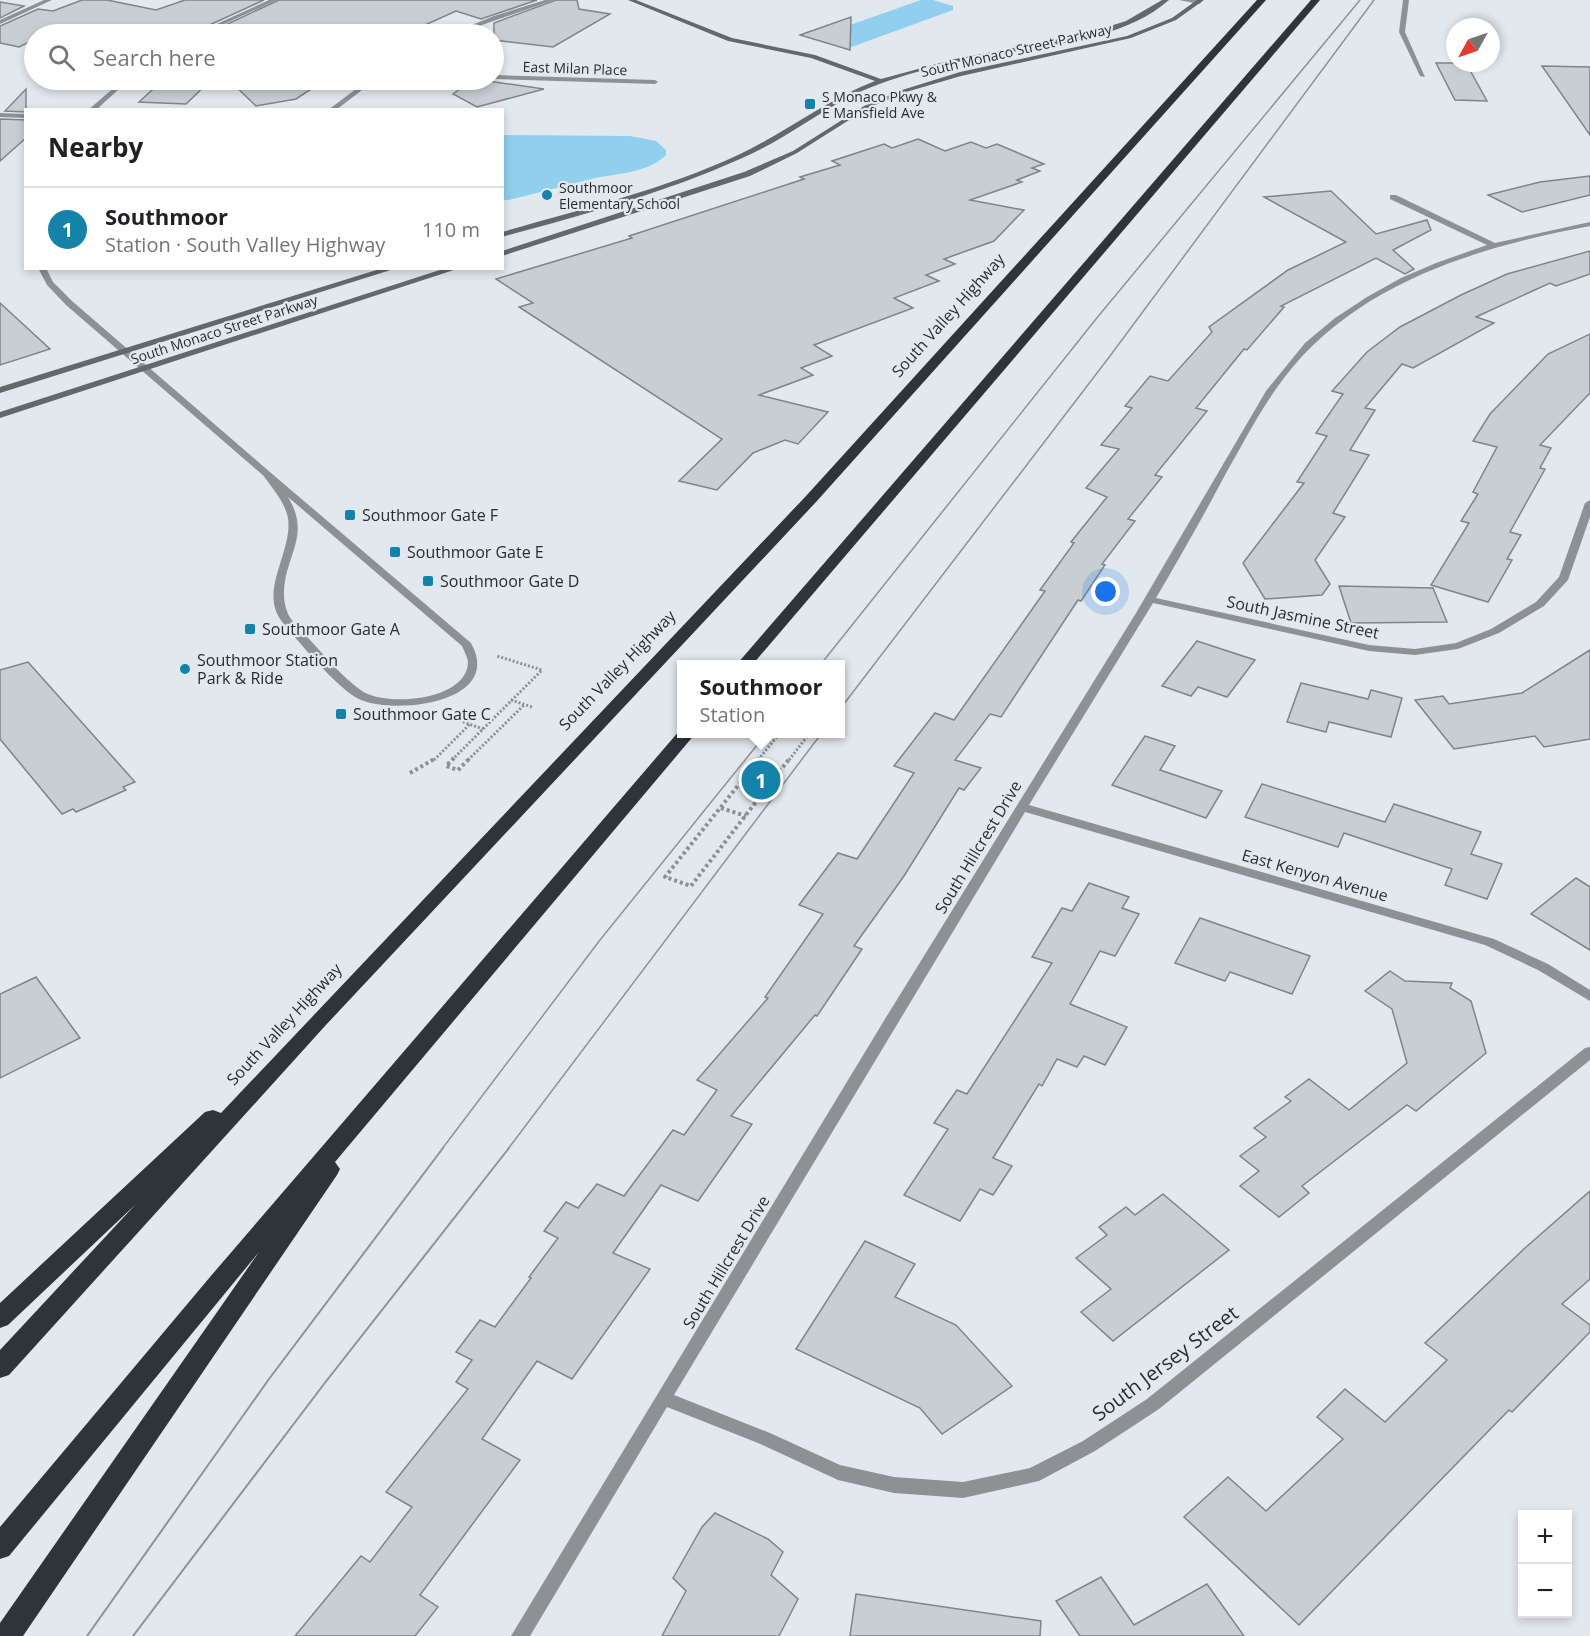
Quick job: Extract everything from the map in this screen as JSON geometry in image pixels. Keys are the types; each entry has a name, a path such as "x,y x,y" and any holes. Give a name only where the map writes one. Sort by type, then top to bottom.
{"highway":[{"name":"South Valley Highway","path":"0,1367 318,1021 811,499 1262,0"},
{"path":"748,660 1316,0"},
{"path":"0,1547 389,1082 683,738"},
{"path":"0,1318 318,1021"},
{"path":"7,1636 389,1082"}],"main road":[{"path":"631,0 723,38 757,47 813,56 904,90"},
{"name":"South Monaco Street Parkway","path":"504,234 654,189 723,164 765,144 837,100 881,81 931,66 1100,31 1139,16 1166,0"},
{"name":"South Monaco Street Parkway","path":"504,253 754,171 795,152 860,111 904,90 960,74 1129,37 1174,19 1200,1"},
{"name":"South Monaco Street Parkway","path":"0,390 387,270"},
{"name":"South Monaco Street Parkway","path":"0,415 450,270"}],"street":[{"path":"0,22 49,0"},
{"path":"220,24 274,0"},
{"path":"478,24 551,0"},
{"path":"1182,0 1200,1"},
{"path":"1406,0 1402,32 1423,76"},
{"name":"East Milan Place","path":"504,77 655,82"},
{"path":"93,108 114,90"},
{"path":"334,108 358,90"},
{"path":"0,115 24,116"},
{"path":"1393,197 1495,246"},
{"name":"South Hillcrest Drive","path":"520,1636 1021,807 1151,600 1258,408 1280,375 1303,350 1340,318 1374,295 1442,263 1547,231 1590,224"},
{"path":"43,270 69,303 467,645 474,659 464,682 433,700 412,704 375,702 356,692 286,620 278,607 277,593 294,522 291,510 268,475"},
{"name":"South Jasmine Street","path":"1151,600 1369,648 1415,652 1458,646 1496,631 1540,604 1564,578 1590,503"},
{"name":"East Kenyon Avenue","path":"1021,807 1489,942 1543,967 1590,996"},
{"name":"South Jersey Street","path":"663,1398 764,1438 838,1472 894,1485 963,1490 1033,1475 1089,1446 1153,1404 1590,1053"}],"path":[{"path":"497,656 542,670 446,766 458,770 524,705"},
{"path":"511,700 532,707"},
{"path":"443,715 483,729"},
{"path":"410,772 432,762 470,724"},
{"path":"775,738 665,877 691,886 806,738"},
{"path":"756,763 781,770"},
{"path":"750,789 756,782"},
{"path":"740,783 750,789 765,791"},
{"path":"720,807 746,816"}],"shaded area":[{"path":"921,0 933,0 953,6 953,10 846,49 813,38"},
{"path":"504,135 630,136 656,141 666,150 666,155 641,169 504,200"}],"building":[{"path":"82,0 107,0 156,10 185,0 264,0 212,24 24,24 24,45 19,47 0,43 0,26 38,9 53,11"},
{"path":"279,0 537,0 481,19 456,11 427,24 227,24"},
{"path":"556,0 577,0 579,9 610,14 553,47 504,41 504,24 494,23"},
{"path":"0,2 24,6 0,18"},
{"path":"851,17 850,50 800,35"},
{"path":"1436,63 1446,63 1446,72 1471,72 1487,101 1455,100"},
{"path":"1542,66 1590,67 1590,135"},
{"path":"504,83 544,89 477,107 453,94 459,90 504,90"},
{"path":"25,90 26,90 24,112 5,111"},
{"path":"152,90 201,90 186,104 139,102"},
{"path":"239,90 310,90 296,99 256,106"},
{"path":"0,119 24,120 24,140 0,161"},
{"path":"918,139 945,151 971,142 986,148 997,144 1044,164 1032,168 1040,171 1017,180 1022,182 970,200 1024,210 994,241 944,259 955,264 926,275 939,281 894,298 913,308 814,345 832,356 801,368 813,375 759,395 828,412 798,444 785,440 753,453 717,490 679,481 722,439 519,307 533,303 496,279 632,238 629,236 840,165 832,161 884,144 892,148"},
{"path":"1590,176 1590,195 1522,212 1488,195 1540,182"},
{"path":"1331,191 1376,234 1427,220 1431,230 1393,250 1414,269 1405,274 1376,258 1281,306 1284,307 1247,350 1244,349 1196,408 1207,411 1155,475 1162,477 1128,519 1135,521 1102,564 1105,565 1081,601 1078,600 1001,717 990,714 955,760 981,768 964,790 959,788 904,876 854,946 862,949 817,1016 815,1015 731,1116 752,1124 698,1201 661,1185 613,1253 650,1269 572,1379 537,1361 482,1439 520,1460 420,1595 438,1607 415,1636 295,1636 361,1556 370,1562 412,1507 386,1492 468,1389 456,1382 472,1360 456,1352 480,1320 495,1327 531,1278 529,1277 558,1238 544,1231 566,1202 578,1208 597,1184 624,1196 673,1130 684,1135 717,1090 697,1080 768,998 765,997 823,914 799,905 838,853 857,859 914,773 894,766 935,713 954,720 1045,591 1040,590 1074,543 1071,542 1107,497 1086,488 1119,449 1101,445 1132,408 1125,406 1150,376 1168,381 1212,332 1209,327 1288,270 1346,242 1264,197"},
{"path":"1590,251 1590,274 1556,286 1550,283 1476,317 1494,323 1413,368 1402,364 1365,408 1375,410 1350,450 1369,455 1333,513 1345,517 1315,560 1330,584 1322,595 1265,599 1243,563 1304,483 1297,482 1327,436 1316,433 1343,394 1332,391 1367,352 1400,327 1507,274"},
{"path":"0,303 50,349 0,365"},
{"path":"1590,334 1590,393 1540,445 1551,448 1540,468 1545,469 1510,532 1521,535 1507,559 1512,560 1488,602 1431,585 1469,523 1461,521 1478,494 1473,492 1497,447 1473,441 1490,414 1548,354"},
{"path":"1339,586 1433,588 1447,622 1351,623"},
{"path":"1197,641 1255,660 1227,697 1198,687 1191,696 1162,686"},
{"path":"1590,650 1590,739 1544,747 1535,736 1454,749 1415,700 1443,696 1449,704 1522,693"},
{"path":"28,662 135,782 123,787 126,790 76,812 73,809 62,814 0,739 0,670"},
{"path":"1301,683 1368,699 1371,690 1402,698 1391,737 1329,722 1326,732 1287,722"},
{"path":"1145,736 1175,746 1160,770 1222,791 1206,818 1112,785"},
{"path":"1262,784 1385,822 1394,804 1481,832 1471,854 1502,864 1487,899 1445,885 1452,869 1344,833 1338,847 1245,817"},
{"path":"1576,878 1590,887 1590,950 1531,914"},
{"path":"1089,883 1129,897 1122,908 1139,914 1115,956 1100,951 1070,1004 1127,1027 1105,1065 1084,1056 1077,1067 1057,1059 1042,1086 1039,1084 993,1158 1012,1166 993,1195 980,1189 960,1221 904,1195 948,1129 934,1123 957,1090 967,1094 1052,963 1032,957 1062,908 1072,911"},
{"path":"1200,918 1310,956 1292,994 1230,972 1225,981 1175,963"},
{"path":"1390,971 1405,981 1452,983 1450,988 1471,1001 1486,1053 1416,1111 1407,1105 1302,1186 1309,1193 1279,1217 1240,1186 1259,1171 1240,1156 1266,1137 1254,1128 1291,1101 1285,1097 1309,1079 1349,1110 1407,1063 1392,1009 1365,991"},
{"path":"36,977 80,1038 0,1078 0,994"},
{"path":"1590,1191 1590,1279 1562,1304 1590,1325 1590,1332 1512,1412 1509,1410 1299,1625 1184,1517 1228,1477 1266,1511 1343,1439 1317,1417 1345,1389 1385,1422 1447,1360 1425,1343 1525,1248"},
{"path":"1163,1194 1229,1250 1113,1341 1081,1312 1111,1289 1076,1258 1107,1235 1099,1227 1126,1207 1135,1215"},
{"path":"865,1241 915,1264 895,1297 956,1325 1012,1386 942,1434 920,1408 796,1349"},
{"path":"715,1513 768,1539 783,1552 771,1575 798,1599 779,1636 662,1636 686,1591 673,1578 702,1527"},
{"path":"1101,1577 1134,1625 1207,1584 1244,1636 1080,1636 1056,1601"},
{"path":"856,1594 1041,1621 1040,1636 850,1636"}],"tram line":[{"path":"824,660 1096,319 1360,0"},
{"path":"845,702 1110,356 1374,0"},
{"path":"442,1149 600,940 763,738"},
{"path":"508,1149 818,738"},
{"path":"87,1636 269,1379 443,1148"},
{"path":"133,1636 324,1384 509,1148"}],"place":[{"name":"S Monaco Pkwy & E Mansfield Ave","path":"810,104"},
{"name":"Southmoor Elementary School","path":"547,195"},
{"name":"Southmoor Gate F","path":"350,515"},
{"name":"Southmoor Gate E","path":"395,552"},
{"name":"Southmoor Gate D","path":"428,581"},
{"name":"Southmoor Gate A","path":"250,629"},
{"name":"Southmoor Station Park & Ride","path":"185,669"},
{"name":"Southmoor Gate C","path":"341,714"},
{"name":"Southmoor","path":"761,780"}]}
